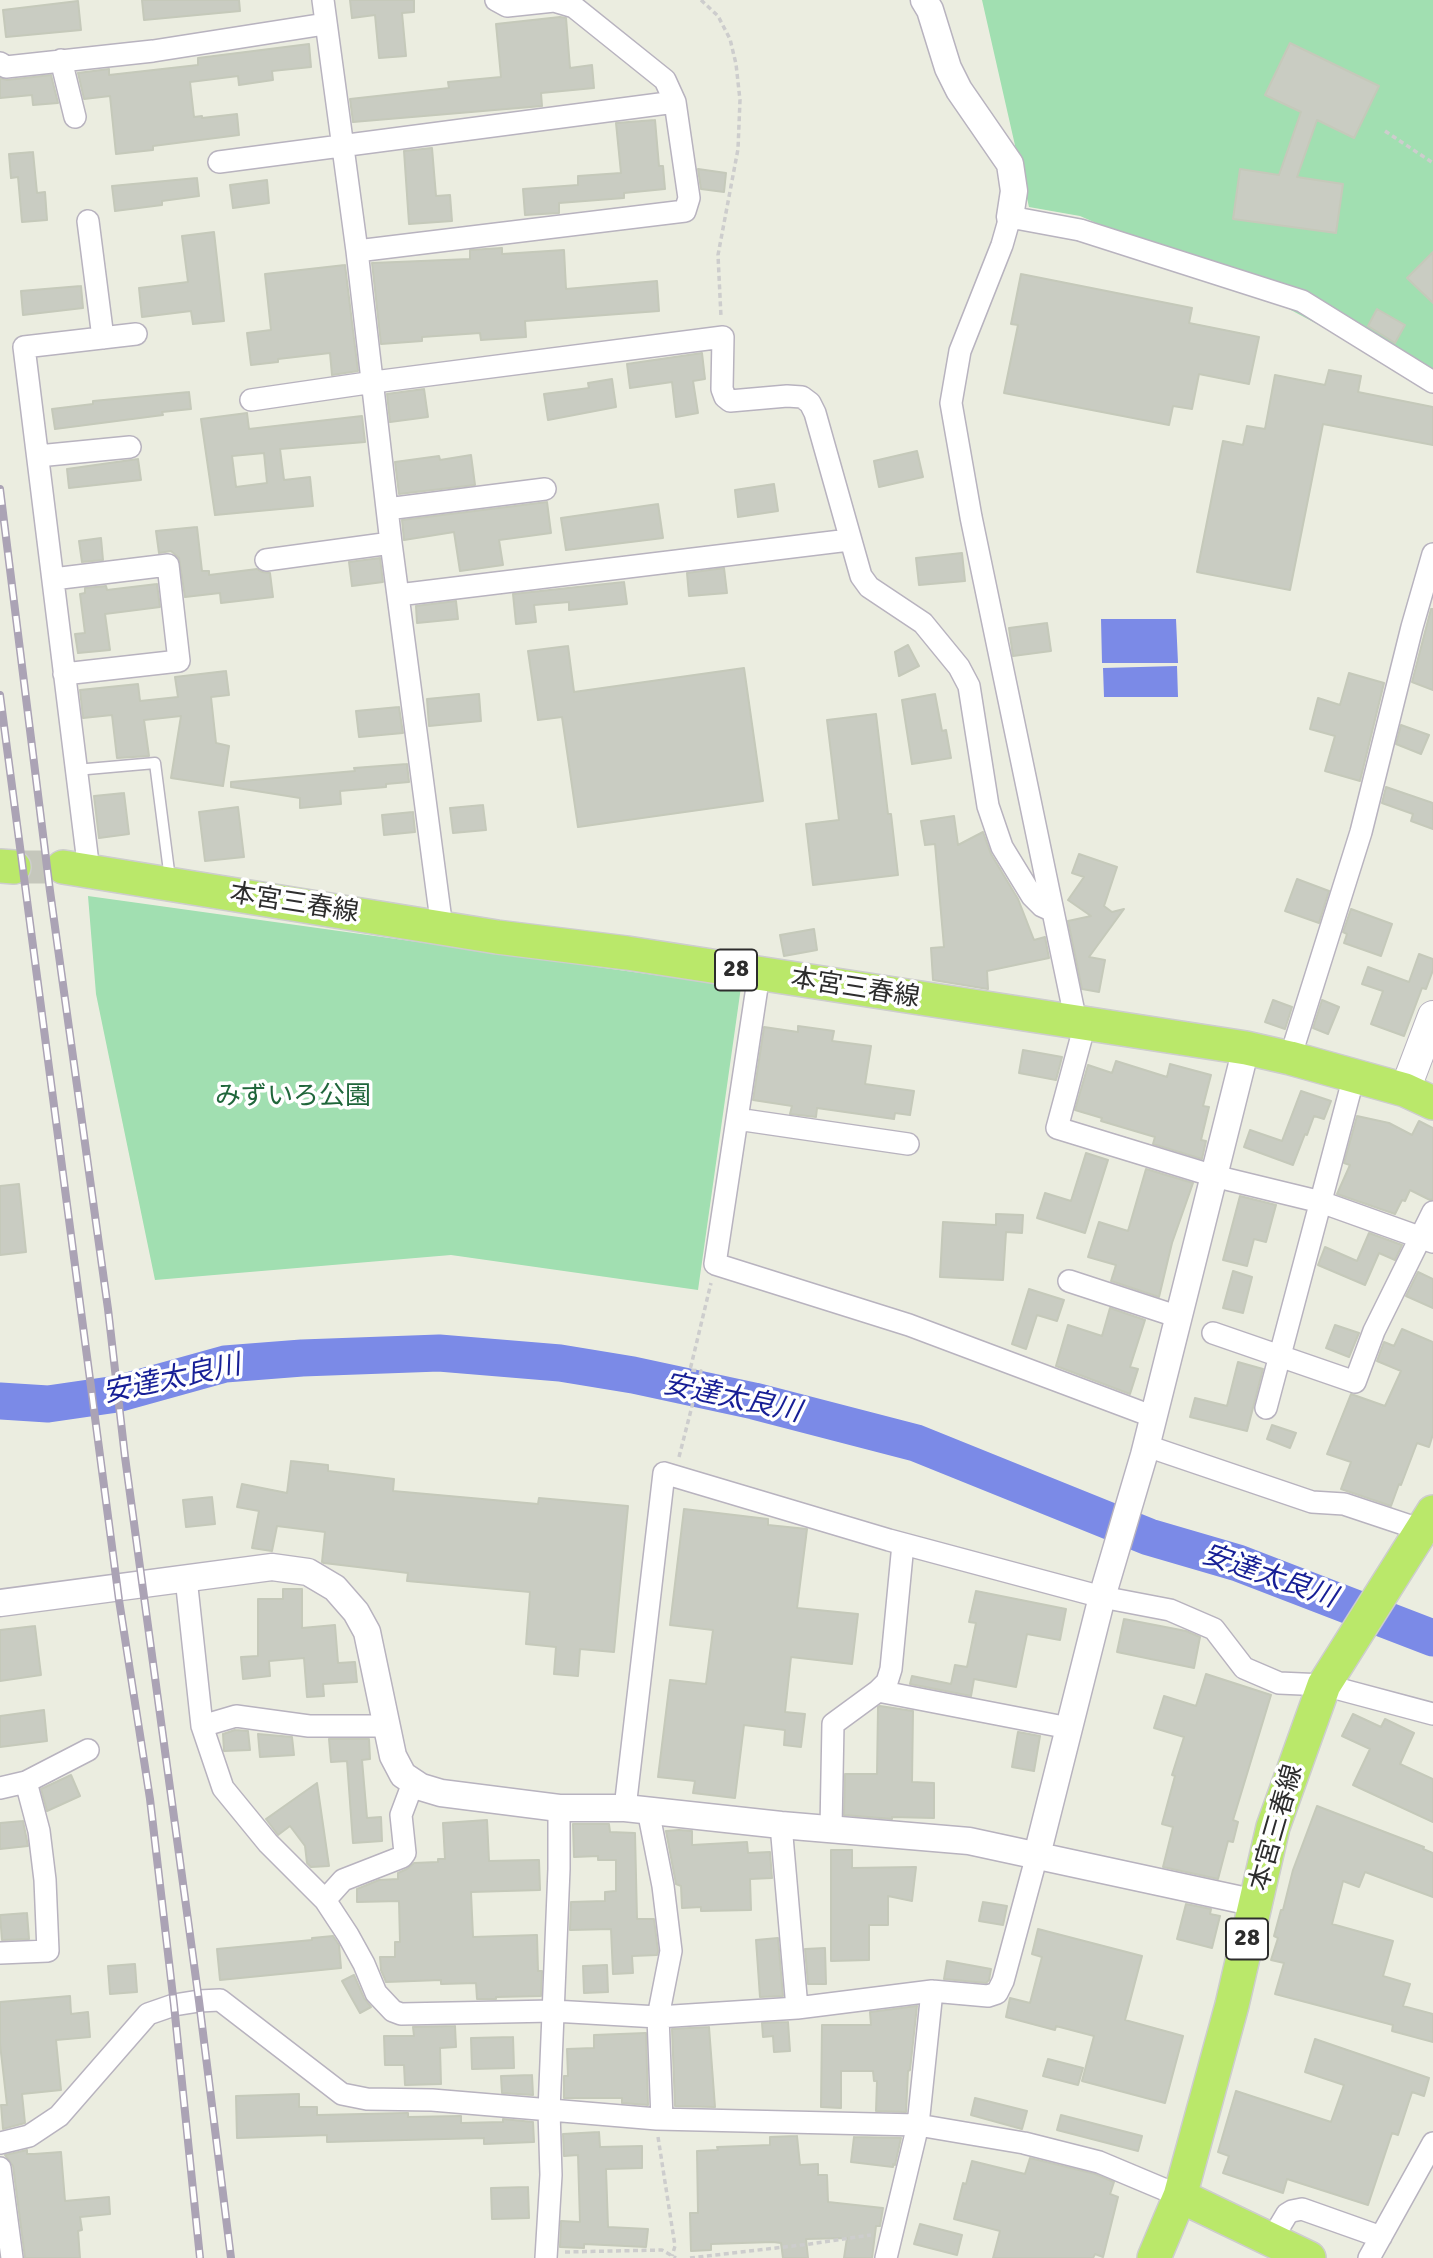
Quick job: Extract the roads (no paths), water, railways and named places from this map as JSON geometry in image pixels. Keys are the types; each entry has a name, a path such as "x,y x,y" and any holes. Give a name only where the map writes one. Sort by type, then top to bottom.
{"main road":[{"name":"本宮三春線","path":"76,869 497,937 627,953 1246,1048 1290,1058 1419,1096"},
{"path":"1419,1096 1433,1016"},
{"name":"本宮三春線","path":"1154,2258 1180,2196 1232,2005 1273,1827 1324,1685 1425,1531"},
{"path":"1180,2196 1309,2258"}],"street":[{"path":"323,0 442,928"},
{"path":"357,251 685,211 688,198 675,102 665,79 564,2 507,6 496,0"},
{"path":"924,0 930,10 948,68 959,90 1010,164 1014,191 1002,245 960,351 951,404 971,517 1053,911 1080,1023 1057,1128 1214,1176 1321,1202 1427,1240"},
{"path":"0,63 6,67 153,51 325,24"},
{"path":"61,60 75,117"},
{"path":"219,162 675,102"},
{"path":"1010,217 1080,230 1302,302 1433,382"},
{"path":"88,222 103,338"},
{"path":"76,869 76,770 24,347 136,334"},
{"path":"251,400 723,337 722,389 730,401 787,396 802,397 810,403 861,576 869,587 923,623 959,667 969,686 988,806 1002,847 1032,896 1042,906 1053,911"},
{"path":"38,456 130,447"},
{"path":"387,509 545,489"},
{"path":"398,595 849,540"},
{"path":"266,560 391,543"},
{"path":"1290,1058 1361,832 1412,627 1432,559"},
{"path":"53,579 168,565 179,661 64,674"},
{"path":"759,974 715,1264 909,1325 1154,1417"},
{"path":"186,1578 202,1726 223,1788 268,1843 325,1900 364,1964 376,1993 393,2011 401,2014 553,2011 658,2017 797,2008 932,1991 988,1996 997,1993 1003,1981 1037,1854 1102,1597 1146,1450 1246,1048"},
{"path":"1266,1408 1354,1076"},
{"path":"737,1119 908,1144"},
{"path":"1213,1334 1355,1382 1374,1331 1427,1240 1433,1212"},
{"path":"1069,1280 1179,1317"},
{"path":"1146,1450 1312,1502 1344,1504 1425,1531"},
{"path":"659,2119 658,2017 671,1951 663,1886 636,1809 664,1473 903,1544 1102,1597 1170,1610 1214,1629 1244,1668 1279,1683 1324,1685 1433,1714"},
{"path":"831,1828 833,1724 887,1682 891,1669 903,1544"},
{"path":"0,1602 272,1567 308,1572 335,1588 356,1612 367,1632 393,1756 403,1775 413,1783 441,1793 559,1808 636,1809 969,1841 1256,1903"},
{"path":"878,1691 1069,1728"},
{"path":"202,1726 236,1716 309,1726 386,1726"},
{"path":"0,1788 26,1782 88,1750"},
{"path":"0,1953 48,1951 45,1880 38,1831 26,1782"},
{"path":"325,1900 343,1880 402,1857 405,1853 401,1815 413,1783"},
{"path":"546,2255 551,2175 549,2111 559,1808"},
{"path":"782,1825 797,2008"},
{"path":"887,2258 918,2125 932,1991"},
{"path":"0,2143 29,2137 59,2116 148,2014 162,2008 220,2000 342,2094 367,2099 432,2100 659,2119 918,2125 1024,2143 1099,2162 1180,2196"},
{"path":"1369,2258 1433,2143"},
{"path":"0,2168 12,2258"},
{"path":"1272,2239 1287,2214 1302,2209 1381,2237"}],"lane":[{"path":"76,770 155,763 171,884"}],"water":[{"path":"1101,619 1176,619 1178,663 1102,663"},
{"path":"1177,666 1178,697 1104,697 1103,668"}],"waterway":[{"name":"安達太良川","path":"0,1401 48,1404 117,1394 225,1364 302,1358 439,1353 560,1363 633,1375 754,1401 916,1443 1149,1537 1238,1563 1433,1638"}],"tunnel":[{"path":"14,867 63,867"}],"railway":[{"path":"0,489 50,891 108,1309 125,1457 231,2258"},
{"path":"0,695 119,1600 150,1799 200,2258"}],"park label":[{"name":"みずいろ公園","path":"293,1097"}]}
